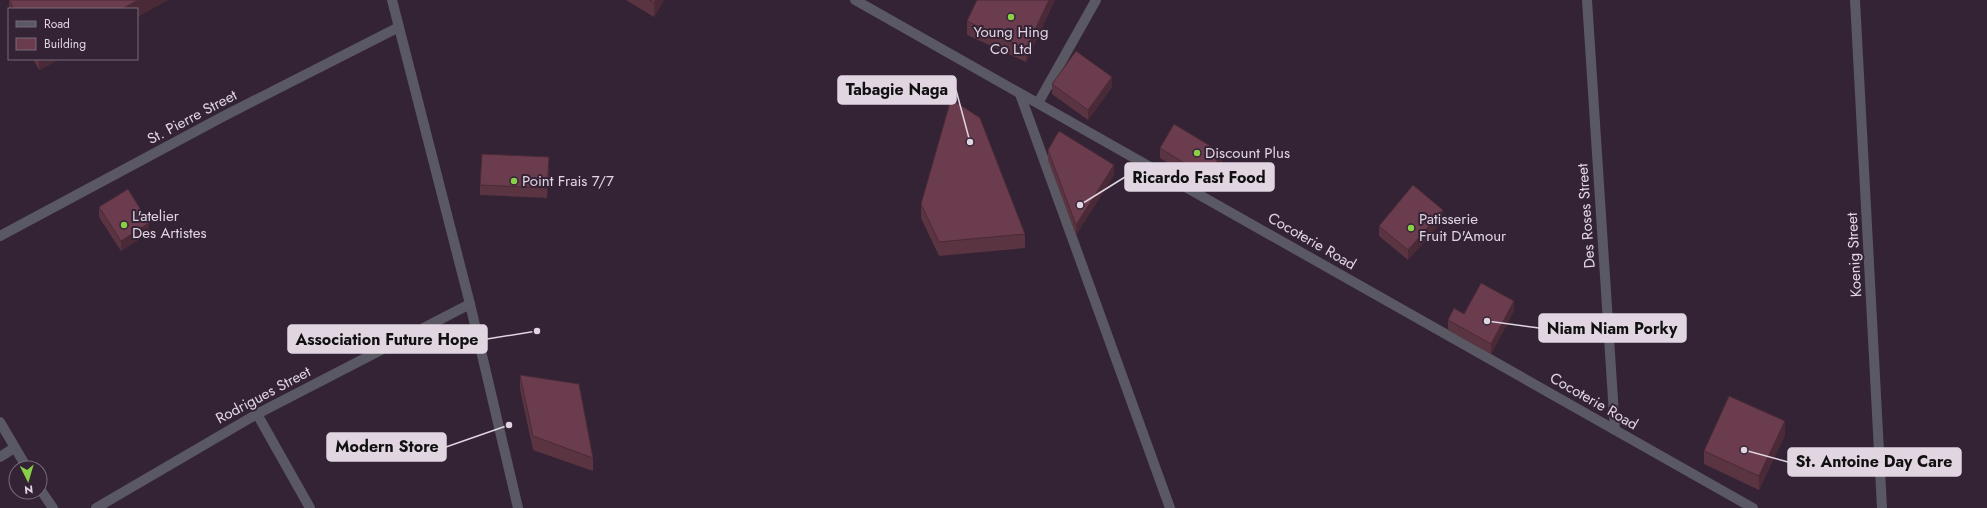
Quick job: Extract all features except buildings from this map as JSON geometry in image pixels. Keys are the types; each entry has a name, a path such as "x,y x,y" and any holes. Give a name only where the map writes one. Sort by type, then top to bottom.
{"street":[{"path":"392,0 470,304 518,508"},
{"name":"Cocoterie Road","path":"855,0 1753,508"},
{"path":"1038,103 1096,0"},
{"name":"Des Roses Street","path":"1587,0 1615,430"},
{"name":"Koenig Street","path":"1855,0 1882,508"},
{"name":"St. Pierre Street","path":"0,236 224,116 399,27"},
{"path":"1020,94 1170,508"},
{"name":"Rodrigues Street","path":"96,508 257,414 470,304"},
{"path":"257,414 310,508"},
{"path":"0,422 22,460"},
{"path":"0,457 14,448"}],"place":[{"name":"Young Hing Co Ltd","path":"1011,17"},
{"name":"Tabagie Naga","path":"970,142"},
{"name":"Discount Plus","path":"1197,153"},
{"name":"Point Frais 7/7","path":"514,181"},
{"name":"Ricardo Fast Food","path":"1080,205"},
{"name":"L'atelier Des Artistes","path":"124,225"},
{"name":"Patisserie Fruit D'Amour","path":"1411,228"},
{"name":"Niam Niam Porky","path":"1487,321"},
{"name":"Association Future Hope","path":"537,331"},
{"name":"Modern Store","path":"509,425"},
{"name":"St. Antoine Day Care","path":"1744,450"}]}
